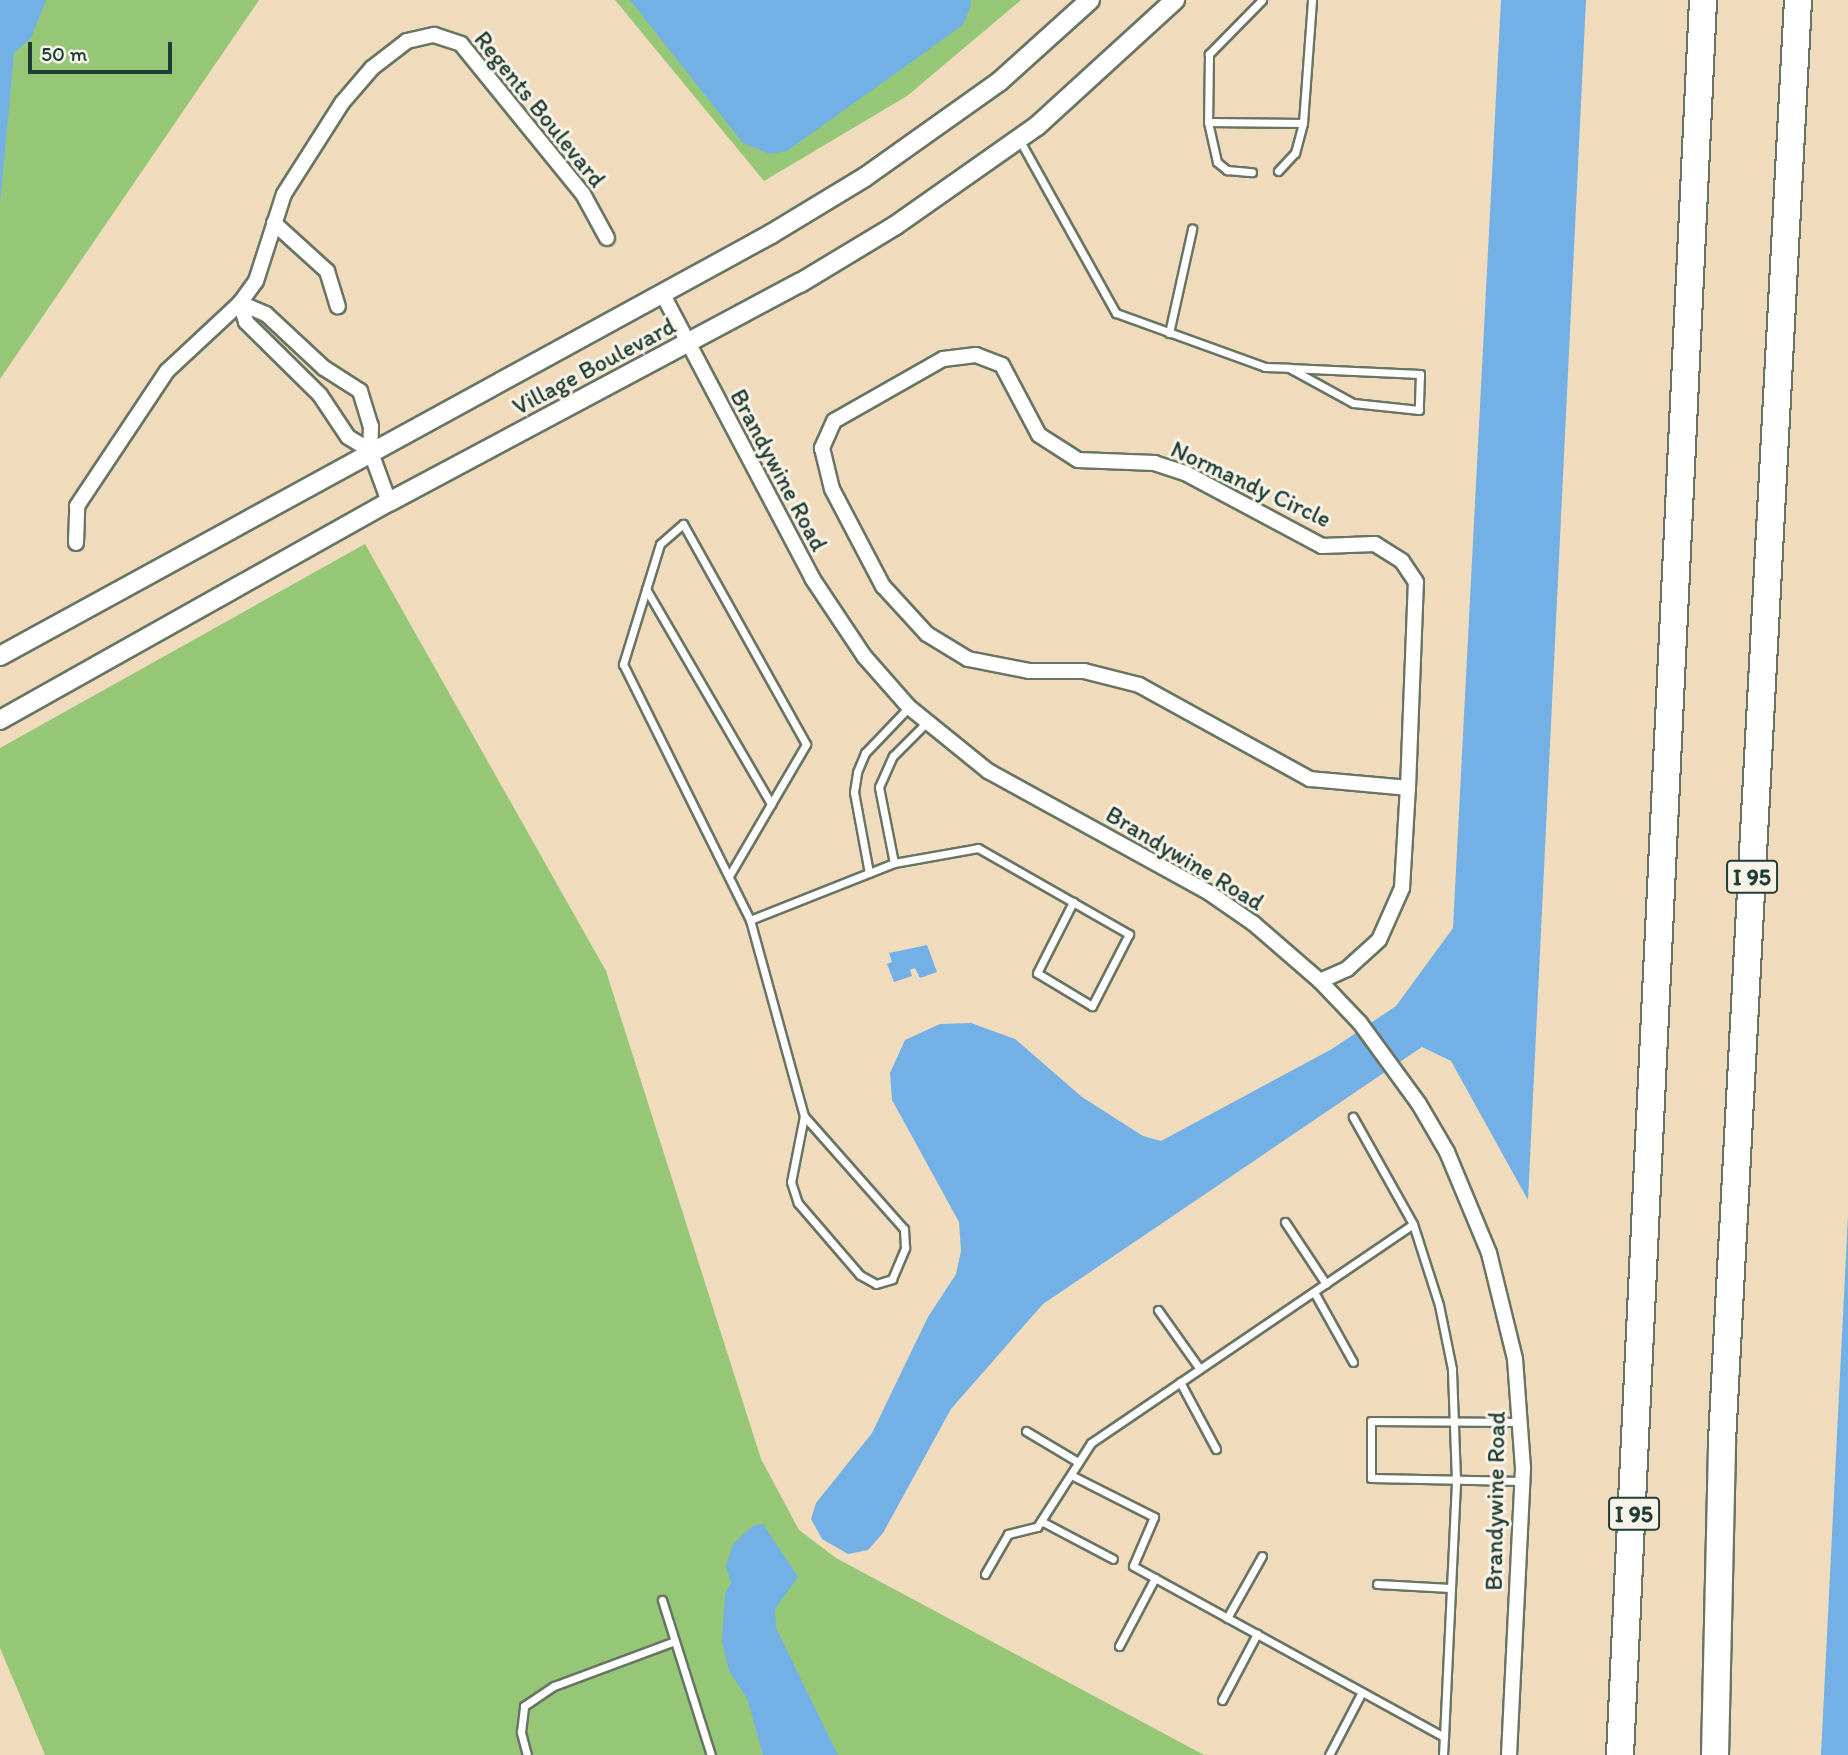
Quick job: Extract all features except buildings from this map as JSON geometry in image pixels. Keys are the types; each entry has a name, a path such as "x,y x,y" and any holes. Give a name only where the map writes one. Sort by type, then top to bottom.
{"highway":[{"name":"I 95","path":"1620,1755 1703,0"},
{"name":"I 95","path":"1715,1755 1722,1441 1798,0"}],"street":[{"name":"Village Boulevard","path":"0,656 370,450 662,293 864,177 1000,81 1090,0"},
{"name":"Village Boulevard","path":"0,720 389,502 686,344 896,225 1018,139 1175,0"},
{"name":"Regents Boulevard","path":"76,543 76,506 167,371 240,303 263,267 274,223 291,181 361,79 407,41 434,35 461,44 583,194 607,238"},
{"path":"274,223 327,271 338,306"},
{"name":"Brandywine Road","path":"662,293 686,344 812,578 864,656 909,707 926,723 1020,791 1208,892 1264,932 1320,981 1360,1023 1396,1068 1447,1152 1489,1253 1515,1359 1522,1422 1522,1481 1509,1755"},
{"path":"240,303 246,322 320,395 348,437 370,450"},
{"path":"240,303 266,314 324,368 360,391 371,426 370,450 389,502"},
{"name":"Normandy Circle","path":"1320,981 1369,951 1394,916 1403,880 1408,788 1416,582 1389,550 1376,544 1322,546 1185,473 1155,463 1078,460 1039,435 1002,365 976,355 943,359 834,421 822,448 832,489 883,586 927,634 968,659 1029,671 1084,671 1139,685 1310,779 1408,788"}],"lane":[{"path":"1252,172 1227,170 1217,162 1208,122 1209,54 1262,0"},
{"path":"1278,171 1295,153 1303,123 1312,0"},
{"path":"1208,122 1303,123"},
{"path":"1018,139 1116,313 1265,367 1289,368 1420,374 1419,410 1353,402 1289,368"},
{"path":"1169,333 1192,229"},
{"path":"729,876 806,744 682,524 660,544 623,664 750,920 804,1115 791,1190 860,1275 876,1284 892,1279 905,1248 904,1229 804,1115"},
{"path":"646,589 771,804"},
{"path":"869,873 854,792 857,772 864,753 909,707"},
{"path":"894,863 878,787 893,756 926,723"},
{"path":"750,920 894,863 978,848 1073,902 1129,934 1092,1006 1037,973 1073,902"},
{"path":"1353,1117 1413,1224 1439,1304 1456,1421 1456,1480 1443,1755"},
{"path":"1285,1222 1326,1284"},
{"path":"985,1574 1008,1534 1037,1527 1091,1443 1413,1224"},
{"path":"1314,1292 1353,1362"},
{"path":"1158,1310 1200,1369"},
{"path":"1180,1382 1216,1450"},
{"path":"1522,1422 1371,1421 1371,1478 1522,1481"},
{"path":"1026,1431 1078,1462"},
{"path":"1071,1475 1154,1517 1133,1566 1444,1737"},
{"path":"1041,1521 1113,1559"},
{"path":"1227,1618 1262,1556"},
{"path":"1119,1646 1155,1578"},
{"path":"1377,1584 1451,1588"},
{"path":"662,1600 711,1755"},
{"path":"1222,1700 1257,1634"},
{"path":"527,1755 521,1732 524,1706 554,1686 675,1641"},
{"path":"1329,1755 1362,1692"}],"green space":[{"path":"0,0 259,0 0,379"},
{"path":"615,0 1021,0 907,96 764,181"},
{"path":"365,544 606,971 761,1459 799,1530 836,1558 1204,1755 45,1755 0,1648 0,748"}],"water":[{"path":"0,0 46,0 31,38 14,53 0,204"},
{"path":"630,0 970,0 971,5 963,25 787,151 770,154 743,143"},
{"path":"1501,0 1586,0 1528,1200 1451,1061 1422,1047 1043,1304 951,1409 883,1533 868,1550 848,1554 822,1539 811,1519 816,1503 872,1433 928,1317 956,1274 961,1251 959,1222 892,1100 890,1073 905,1040 940,1024 971,1023 1015,1039 1082,1097 1143,1136 1161,1141 1332,1049 1396,1006 1453,928"},
{"path":"927,945 937,972 920,978 915,968 910,970 912,976 894,982 887,964 892,962 889,953"},
{"path":"1848,1215 1848,1755 1821,1755 1830,1574"},
{"path":"763,1524 798,1577 775,1609 776,1628 838,1755 763,1755 747,1698 729,1671 722,1641 725,1594 731,1583 726,1566 733,1544 753,1526"}]}
